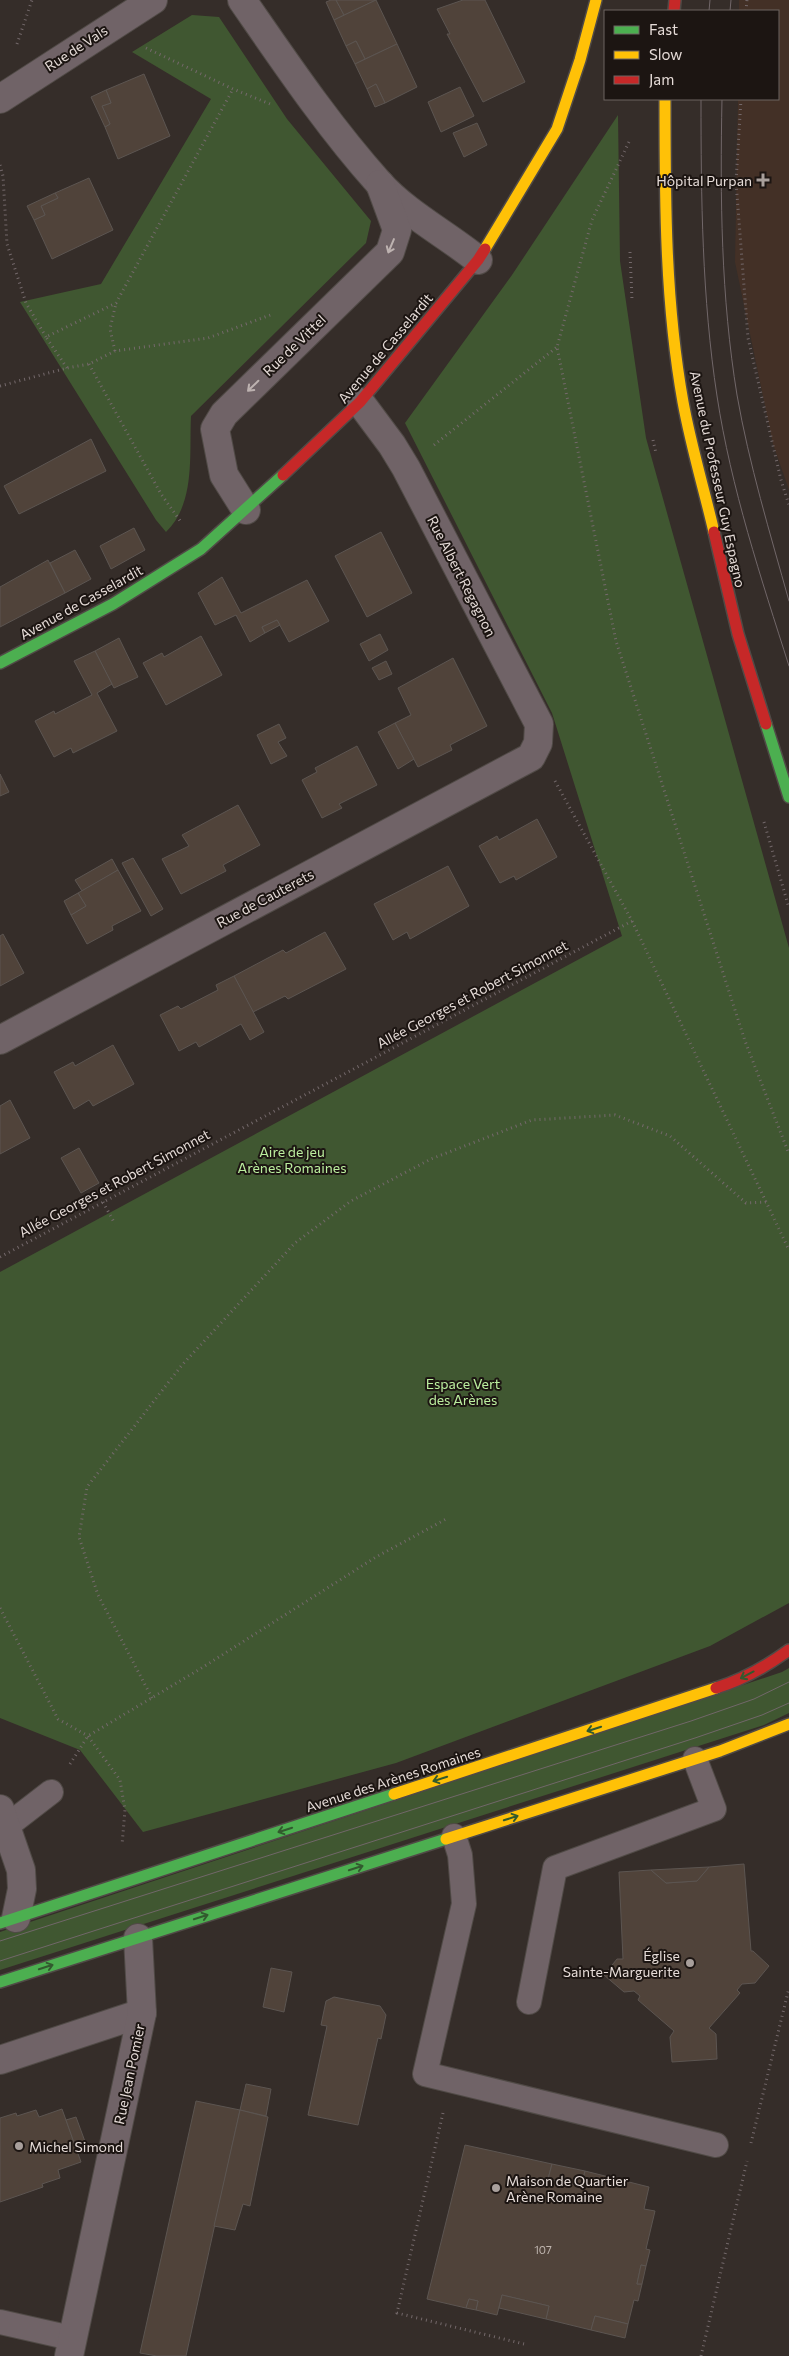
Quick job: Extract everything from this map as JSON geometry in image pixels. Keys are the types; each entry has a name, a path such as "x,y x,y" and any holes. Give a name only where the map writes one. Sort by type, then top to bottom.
{"street":[{"name":"Rue de Vals","path":"0,99 153,0"},
{"name":"Rue de Vittel","path":"242,0 302,87 380,184 428,224 454,240 478,260"},
{"name":"Avenue de Casselardit","path":"0,663 112,604 201,549 246,510 360,402 478,260 557,129 580,60 596,0"},
{"name":"Avenue du Professeur Guy Espagno","path":"665,100 664,206 670,298 683,402 738,634 789,798"},
{"name":"Rue de Vittel","path":"246,510 224,475 215,429 224,414 390,252 397,230 380,184"},
{"name":"Rue Albert Regagnon","path":"360,402 392,445 406,468 539,724 538,743 531,756"},
{"name":"Rue de Cauterets","path":"0,1040 531,756"},
{"name":"Avenue des Arènes Romaines","path":"8,1921 730,1684 773,1662 789,1650"},
{"path":"0,1982 695,1759 789,1724"},
{"path":"4,1817 21,1870 22,1889 8,1921"},
{"name":"Rue Jean Pomier","path":"70,2347 142,2013 138,1938"},
{"path":"0,2060 142,2013"}],"lane":[{"path":"529,2002 555,1868 714,1809 695,1759"},
{"path":"4,1817 51,1792"},
{"path":"454,1836 460,1855 464,1904 425,2074 716,2145"},
{"path":"0,2322 70,2347"}],"path":[{"path":"118,21 143,46 233,89 278,107 302,87"},
{"path":"116,351 110,329 116,302 233,89"},
{"path":"741,100 736,182 748,338 781,480 789,505"},
{"path":"629,140 592,220 557,348 616,641 745,1041 789,1154"},
{"path":"0,165 3,176 7,244 26,303 66,368"},
{"path":"46,337 116,302"},
{"path":"0,386 66,368 89,364 116,351 208,338 280,312"},
{"path":"406,468 557,348"},
{"path":"89,364 161,494 201,549"},
{"path":"531,756 557,784 632,921 789,1250"},
{"name":"Allée Georges et Robert Simonnet","path":"0,1256 632,921"},
{"path":"152,1698 98,1595 78,1538 87,1487 182,1365 295,1243 351,1201 432,1159 532,1120 615,1115 670,1136 746,1203 766,1202"},
{"path":"104,1202 115,1224"},
{"path":"51,1792 88,1736 152,1698 376,1557 448,1518"},
{"path":"0,1608 58,1719 88,1736 120,1780 125,1810 122,1847"},
{"path":"750,2146 789,1988"},
{"path":"450,2081 398,2313 524,2344"},
{"path":"701,2356 748,2155"}],"shaded area":[{"name":"Hôpital Purpan","path":"739,0 789,0 789,490 773,444 735,262 738,100 779,100 779,10 739,10"}],"green space":[{"path":"192,15 219,17 287,119 371,221 366,243 191,416 187,493 176,520 166,532 156,520 20,302 101,284 211,99 132,52"},
{"name":"Espace Vert des Arènes","path":"618,115 620,261 646,438 789,948 789,1603 710,1646 396,1763 143,1832 80,1750 0,1718 0,1272 622,936 552,713 405,423 512,275"},
{"path":"789,1668 789,1713 764,1725 0,1970 0,1932 782,1672"}],"building":[{"path":"336,0 344,15 334,20 326,2"},
{"path":"336,0 376,0 344,15"},
{"path":"376,0 397,44 365,59 356,41 346,46 334,20"},
{"path":"463,0 485,0 525,82 483,102 447,34 450,34 437,9"},
{"path":"356,41 365,59 355,64 346,46"},
{"path":"397,44 417,87 385,103 376,84 367,89 355,64"},
{"path":"144,74 170,136 118,159 105,127 110,124 102,106 111,103 106,90"},
{"path":"376,84 385,103 375,107 367,89"},
{"path":"460,87 474,116 441,132 428,102"},
{"path":"106,90 111,103 102,106 110,124 105,127 91,97"},
{"path":"477,123 487,145 464,157 453,133"},
{"path":"89,178 113,230 52,259 34,220 45,215 41,206 58,198 55,193"},
{"path":"55,193 58,198 41,206 45,215 34,220 27,206"},
{"path":"91,439 106,471 19,514 4,486"},
{"path":"134,528 145,550 111,569 100,546"},
{"path":"381,532 412,593 367,617 335,556"},
{"path":"75,550 91,579 65,593 50,563"},
{"path":"48,560 65,593 0,627 0,587"},
{"path":"222,577 241,613 307,580 329,621 289,642 277,620 262,627 265,633 250,642 236,615 215,625 198,593"},
{"path":"277,620 280,625 265,633 262,627"},
{"path":"380,634 388,650 369,661 360,644"},
{"path":"201,636 222,675 166,705 143,663 162,653 164,657"},
{"path":"119,638 138,677 114,688 95,651"},
{"path":"95,651 112,684 97,693 117,731 73,753 71,748 54,757 35,721 54,711 55,714 92,695 74,661"},
{"path":"453,658 487,726 450,745 452,750 418,767 395,723 411,715 398,688"},
{"path":"386,661 392,674 379,680 372,668"},
{"path":"395,723 414,759 398,769 378,732"},
{"path":"279,724 286,738 278,742 287,756 271,764 257,735"},
{"path":"357,746 377,785 339,804 342,808 322,818 302,780 317,772 315,768"},
{"path":"0,774 9,792 0,796"},
{"path":"238,805 260,845 223,865 226,871 181,894 162,859 189,846 182,835"},
{"path":"537,819 557,857 516,880 514,876 500,883 479,846 497,836 499,840"},
{"path":"133,858 163,909 151,916 122,863"},
{"path":"112,859 118,870 82,891 75,880"},
{"path":"448,866 469,906 410,939 407,932 393,940 374,904"},
{"path":"118,870 141,911 112,926 113,930 87,944 71,915 86,906 78,893"},
{"path":"78,893 86,906 71,915 64,901"},
{"path":"325,932 346,969 288,999 285,996 253,1012 234,976 283,950 286,953"},
{"path":"3,934 24,973 0,986 0,936"},
{"path":"234,976 264,1032 250,1040 241,1024 199,1047 196,1042 179,1051 160,1015 178,1006 181,1009 218,990 216,985"},
{"path":"113,1045 134,1084 93,1106 89,1100 74,1109 54,1072 73,1062 75,1066"},
{"path":"10,1100 30,1138 0,1154 0,1106"},
{"path":"79,1148 99,1183 81,1193 61,1158"},
{"name":"Église Sainte-Marguerite","path":"744,1864 751,1951 769,1966 755,1983 742,1984 737,1990 740,1993 709,2028 716,2034 717,2059 672,2062 670,2037 674,2031 638,2000 640,1996 634,1991 624,1992 604,1975 617,1959 623,1959 619,1872 651,1870 666,1883 697,1881 709,1867"},
{"path":"709,1867 697,1881 666,1883 651,1870"},
{"path":"271,1968 292,1972 284,2012 263,2007"},
{"path":"334,1997 380,2006 386,2015 381,2039 378,2038 358,2125 308,2115 327,2026 321,2025 326,2001"},
{"path":"246,2084 271,2089 266,2116 240,2110"},
{"path":"196,2101 240,2110 186,2356 157,2356 140,2353"},
{"path":"62,2109 81,2162 58,2170 60,2178 42,2184 43,2187 0,2202 0,2118 16,2113 17,2116 36,2110 39,2117"},
{"path":"240,2110 268,2117 250,2206 243,2204 235,2230 214,2226"},
{"path":"76,2117 87,2147 77,2151 66,2120"},
{"path":"465,2145 552,2164 548,2179 581,2186 585,2171 649,2187 644,2209 655,2211 646,2249 650,2250 646,2266 641,2265 637,2284 642,2284 638,2301 634,2300 628,2324 595,2316 591,2330 546,2319 549,2306 502,2295 497,2315 476,2310 478,2301 469,2299 466,2308 427,2299"},
{"path":"552,2164 585,2171 581,2186 548,2179"},
{"path":"641,2265 646,2266 642,2284 637,2284"},
{"path":"502,2295 549,2306 546,2319 499,2308"},
{"path":"469,2299 478,2301 476,2310 466,2308"},
{"path":"595,2316 628,2324 625,2338 591,2330"}],"tram line":[{"path":"709,10 710,0"},
{"path":"730,10 731,0"},
{"path":"701,100 705,285 717,396 730,465 739,499 789,666"},
{"path":"722,100 723,247 732,358 737,395 748,447 760,498 789,601"},
{"path":"0,1941 691,1721 754,1699 789,1682"},
{"path":"0,1961 695,1738 762,1715 789,1703"}],"traffic: fast":[{"path":"0,663 113,604 201,549 283,475"},
{"path":"766,724 789,797"},
{"path":"0,1923 394,1794"},
{"path":"0,1982 446,1839"}],"traffic: slow":[{"path":"485,249 557,129 580,60 596,0"},
{"path":"665,100 667,251 677,364 686,418 714,532"},
{"path":"394,1794 716,1688"},
{"path":"446,1839 720,1751 789,1724"}],"traffic: jam":[{"path":"674,10 675,0"},
{"path":"283,475 360,402 478,260 485,249"},
{"path":"714,532 738,634 766,724"},
{"path":"716,1688 754,1672 789,1650"}],"place":[{"name":"Hôpital Purpan","path":"763,180"},
{"name":"Église Sainte-Marguerite","path":"690,1963"},
{"name":"Michel Simond","path":"19,2146"},
{"name":"Maison de Quartier Arène Romaine","path":"496,2188"}],"park label":[{"name":"Aire de jeu Arènes Romaines","path":"292,1160"}]}
